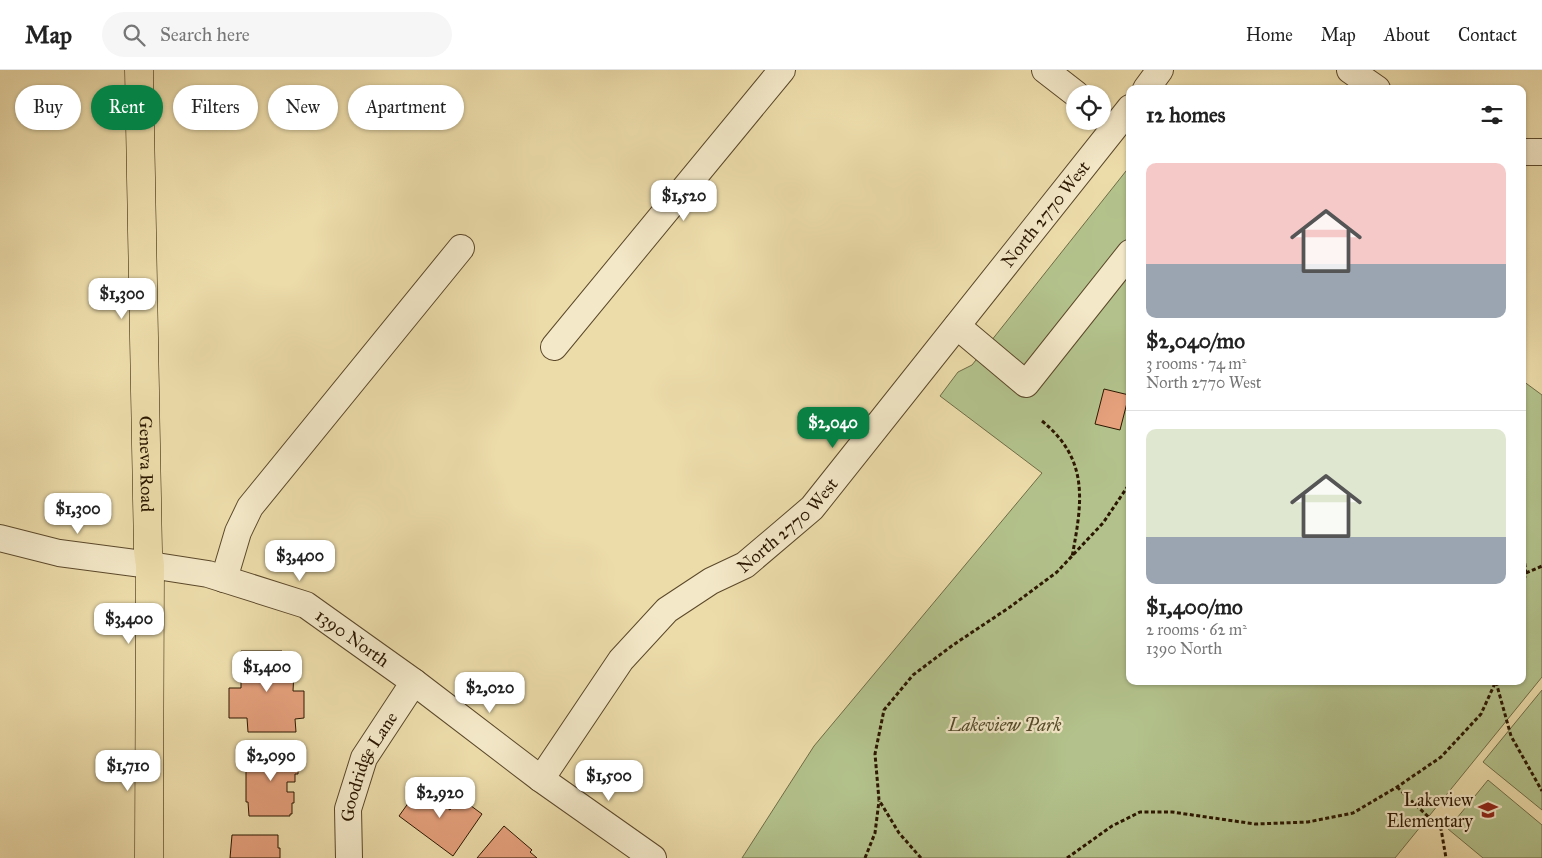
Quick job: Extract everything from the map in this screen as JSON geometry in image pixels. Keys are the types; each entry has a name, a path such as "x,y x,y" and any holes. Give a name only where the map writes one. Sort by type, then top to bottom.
{"main road":[{"name":"Geneva Road","path":"139,70 147,542 150,565 149,858"}],"street":[{"path":"554,347 782,70"},
{"path":"1045,70 1066,86"},
{"path":"1149,85 1160,70"},
{"path":"1350,70 1376,83"},
{"name":"North 2770 West","path":"542,778 621,660 667,610 711,582 745,565 812,508 1120,121"},
{"path":"1526,152 1542,152"},
{"path":"224,579 238,532 250,507 461,248"},
{"path":"957,326 1026,384 1126,258"},
{"name":"1390 North","path":"0,538 59,553 208,574 306,605 414,682 652,858"},
{"name":"Goodridge Lane","path":"348,858 348,809 364,758 414,682"}],"path":[{"path":"1042,421 1054,431 1067,448 1075,466 1080,486 1080,504 1072,558"},
{"path":"865,858 875,834 879,800 875,754 884,710 914,675 953,645 1057,572 1103,523 1126,489"},
{"path":"1526,572 1542,566"},
{"path":"1067,858 1112,826 1140,812 1172,812 1255,824 1308,822 1353,814 1441,757 1481,714 1494,685"},
{"path":"1497,685 1511,736 1542,791"},
{"path":"1397,787 1441,829 1446,858"},
{"path":"879,800 899,833 921,858"}],"green space":[{"name":"Lakeview Park","path":"1126,171 1126,685 1526,685 1526,383 1542,395 1542,677 1395,858 742,858 814,746 1042,473 940,396 958,372 972,365"},
{"path":"1542,690 1542,810 1483,762"},
{"path":"1488,780 1542,825 1542,858 1483,858 1448,829"}],"building":[{"path":"1104,389 1126,394 1126,407 1120,430 1095,424"},
{"path":"241,651 282,651 282,654 292,654 292,672 294,672 293,691 304,691 304,718 295,719 296,732 248,732 247,718 229,718 229,688 241,688"},
{"path":"258,750 299,750 298,774 295,774 295,782 287,782 287,792 294,792 294,803 292,803 292,814 290,816 249,816 248,802 246,802 246,757 258,757"},
{"path":"424,781 439,791 434,798 450,810 459,797 482,814 453,856 399,816"},
{"path":"504,826 532,850 530,852 537,858 477,858"},
{"path":"232,835 278,835 280,858 230,858"}],"place":[{"name":"Lakeview Elementary","path":"1488,810"}]}
